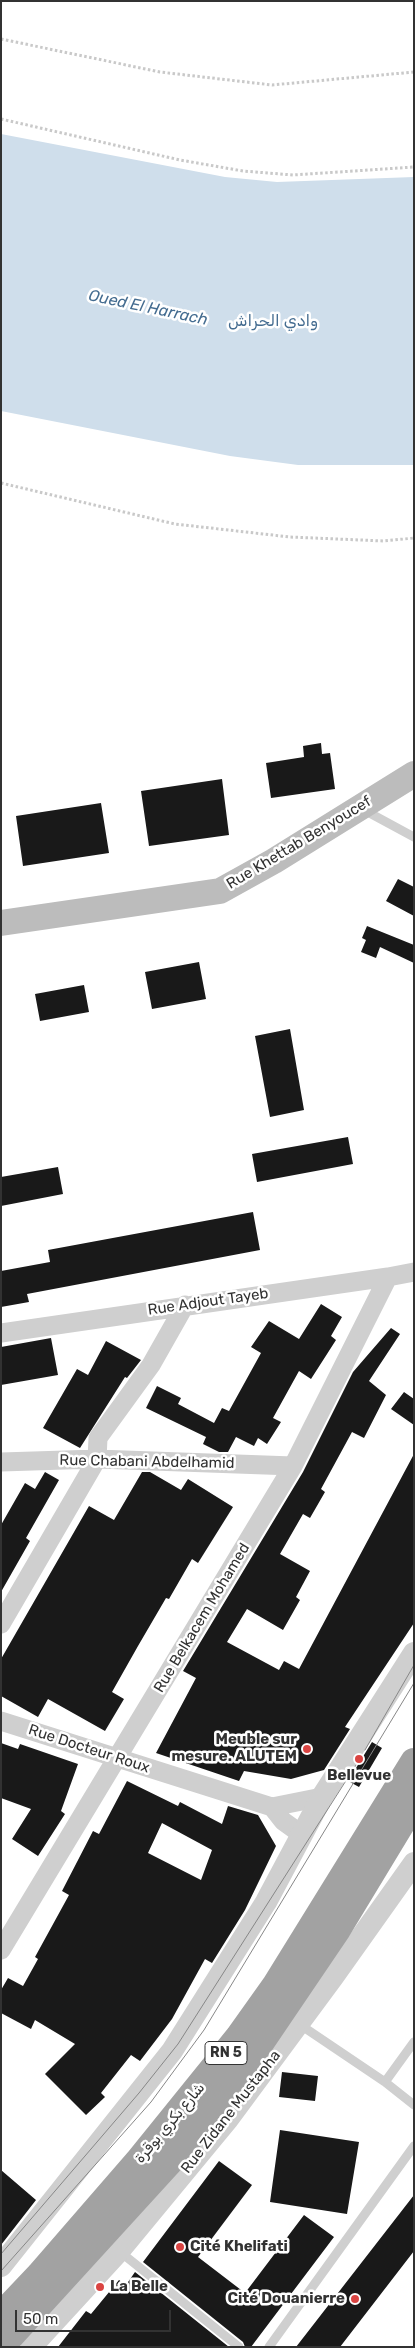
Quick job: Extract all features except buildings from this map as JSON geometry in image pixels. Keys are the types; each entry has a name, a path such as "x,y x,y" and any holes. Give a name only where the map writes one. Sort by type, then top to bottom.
{"highway":[{"name":"شارع بكري بوقرة","path":"1,2316 40,2275 138,2162 239,2037 281,1977 414,1762"},
{"name":"شارع بكري بوقرة","path":"1,2346 178,2152 231,2086 336,1931 414,1802"}],"main road":[{"name":"Rue Khettab Benyoucef","path":"1,923 220,891 274,861 414,774"}],"street":[{"name":"Rue Adjout Tayeb","path":"1,1333 414,1272"},
{"name":"Rue Belkacem Mohamed","path":"1,1950 293,1466 388,1277"},
{"path":"1,1624 97,1459 98,1438 151,1365 185,1305"},
{"name":"Rue Chabani Abdelhamid","path":"1,1462 97,1459 293,1466"},
{"path":"1,2266 172,2051 249,1931 322,1796 414,1653"},
{"name":"Rue Docteur Roux","path":"1,1722 272,1807 322,1796"},
{"path":"272,1807 283,1821 301,1834"},
{"name":"Rue Zidane Mustapha","path":"31,2347 119,2251 228,2119 299,2024 414,1862"}],"lane":[{"path":"360,808 414,837"},
{"path":"299,2024 414,2104"},
{"path":"385,2082 414,2042"},
{"path":"269,2347 414,2146"},
{"path":"119,2251 239,2347"}],"path":[{"path":"1,39 160,72 272,85 414,72"},
{"path":"1,119 180,160 243,171 293,175 414,167"},
{"path":"1,484 175,524 290,537 384,541 414,538"}],"water":[{"name":"وادي الحراش","path":"1,134 225,177 277,182 414,177 414,465 298,465 230,456 1,411"}],"tram line":[{"path":"365,1750 414,1665"},
{"path":"1,2271 151,2102 204,2030 414,1683"},
{"path":"1,2254 139,2093 178,2044 356,1765"}],"place":[{"name":"Meuble sur mesure. ALUTEM","path":"307,1749"},
{"name":"Bellevue","path":"359,1759"},
{"name":"Cité Khelifati","path":"180,2247"},
{"name":"La Belle","path":"100,2287"},
{"name":"Cité Douanierre","path":"355,2299"}],"water label":[{"name":"Oued El Harrach","path":"148,308"}]}
